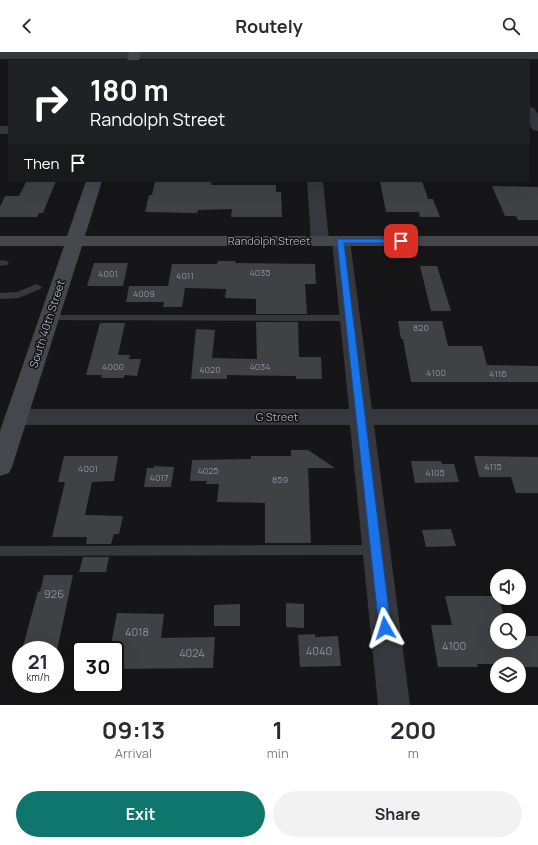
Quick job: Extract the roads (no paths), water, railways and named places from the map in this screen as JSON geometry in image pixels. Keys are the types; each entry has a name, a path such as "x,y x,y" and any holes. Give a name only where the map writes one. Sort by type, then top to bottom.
{"main road":[{"name":"South 40th Street","path":"0,467 94,182"},
{"name":"Randolph Street","path":"0,241 538,241"}],"street":[{"path":"350,52 405,54 437,52"},
{"path":"0,55 134,56 317,53 498,56 538,55"},
{"path":"530,113 538,127"},
{"path":"315,182 320,241"},
{"path":"340,241 394,705"},
{"name":"G Street","path":"16,417 538,417"}],"lane":[{"path":"0,296 19,295 37,287"},
{"path":"49,318 350,318"},
{"path":"0,551 376,550"}]}
